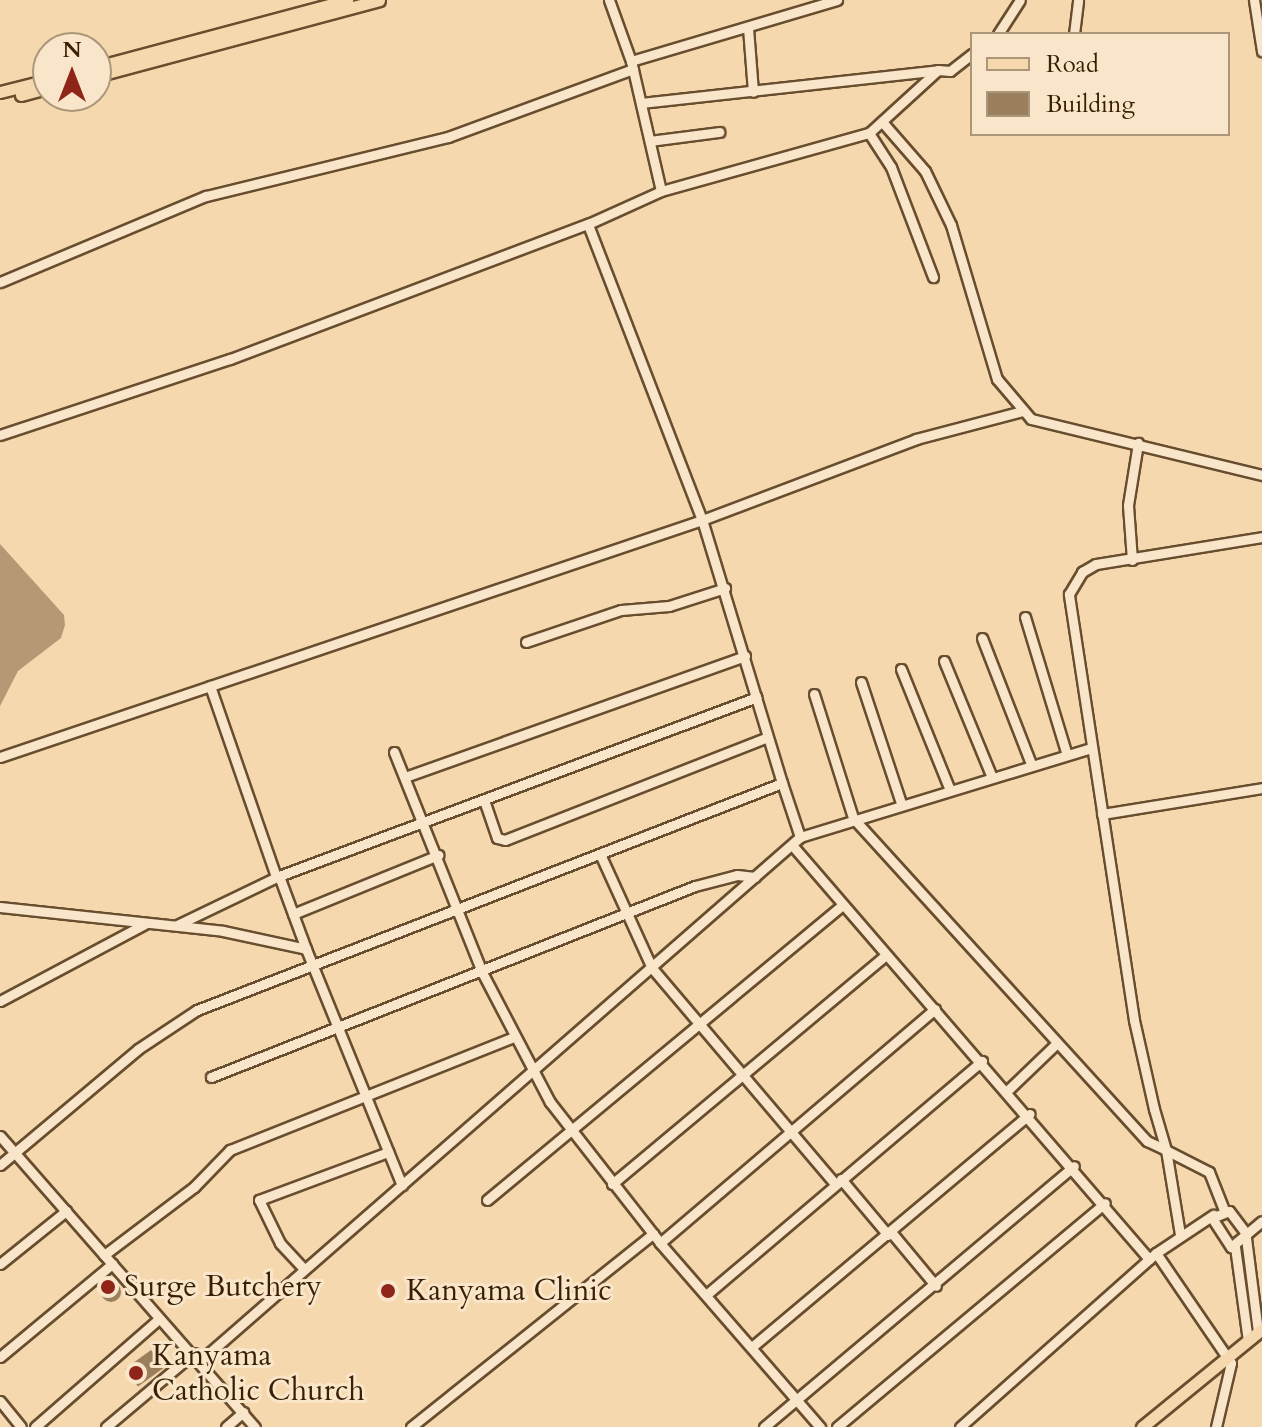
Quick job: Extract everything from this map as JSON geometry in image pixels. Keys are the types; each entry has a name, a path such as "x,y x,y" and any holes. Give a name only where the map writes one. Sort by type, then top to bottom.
{"main road":[{"path":"112,63 347,0"},
{"path":"112,72 379,0"},
{"path":"0,92 32,84"},
{"path":"0,100 32,92"},
{"path":"1142,1427 1260,1331"}],"street":[{"path":"609,0 632,65 661,191"},
{"path":"0,282 206,196 448,137 632,65 837,0"},
{"path":"999,32 1020,0"},
{"path":"1074,32 1078,0"},
{"path":"1254,0 1262,51"},
{"path":"748,28 753,92"},
{"path":"641,103 950,71 970,56"},
{"path":"0,435 230,359 588,224 661,191 869,133 884,124 887,115 938,70"},
{"path":"884,124 916,154 935,190 997,379 1023,411 1038,423 1138,443 1262,475"},
{"path":"650,141 719,132"},
{"path":"869,133 891,167 933,277"},
{"path":"588,224 702,520 800,837"},
{"path":"0,757 702,520 916,439 1023,411"},
{"path":"1132,560 1128,505 1138,443"},
{"path":"1180,1235 1166,1150 1134,1020 1069,594 1088,568 1262,537"},
{"path":"526,642 606,614 669,606 725,588"},
{"path":"1025,617 1067,755"},
{"path":"982,638 1031,764"},
{"path":"405,777 745,656"},
{"path":"944,661 991,775"},
{"path":"901,669 949,788"},
{"path":"861,682 901,803"},
{"path":"210,686 277,876 402,1185"},
{"path":"814,694 853,818 1147,1141 1209,1172 1224,1210 1245,1234 1260,1331"},
{"path":"177,925 277,876 757,697"},
{"path":"484,800 497,838 505,840 768,737"},
{"path":"106,1427 304,1269 533,1073 800,837 991,775 1091,748"},
{"path":"394,752 425,822 483,974 533,1073 569,1131 660,1243 753,1346 820,1427"},
{"path":"0,1165 184,1017 782,783"},
{"path":"1102,814 1262,788"},
{"path":"792,845 841,906 1008,1090 1152,1256 1227,1357 1231,1371 1216,1427"},
{"path":"600,854 624,915 652,968 789,1131 890,1234 936,1286"},
{"path":"293,914 438,855"},
{"path":"211,1077 340,1030 722,878 755,877"},
{"path":"487,1200 696,1023 841,906"},
{"path":"0,907 177,925 306,949"},
{"path":"0,1001 149,922"},
{"path":"612,1184 886,955"},
{"path":"660,1243 935,1009"},
{"path":"104,1255 194,1187 230,1150 514,1037"},
{"path":"1008,1090 1056,1044"},
{"path":"706,1295 982,1061"},
{"path":"753,1346 890,1234 1029,1114"},
{"path":"0,1136 159,1319 197,1357 255,1427"},
{"path":"304,1269 280,1243 259,1200 388,1152"},
{"path":"764,1427 936,1286 1074,1166"},
{"path":"837,1427 1105,1203"},
{"path":"960,1427 1152,1256 1197,1224 1212,1219 1224,1210"},
{"path":"0,1264 66,1211"},
{"path":"1212,1219 1235,1247 1248,1341"},
{"path":"1235,1247 1245,1234 1262,1221"},
{"path":"411,1427 653,1234"},
{"path":"0,1357 112,1264"},
{"path":"35,1427 159,1319"},
{"path":"0,1401 21,1427"},
{"path":"226,1427 243,1412"}],"shaded area":[{"path":"0,544 64,615 65,625 61,638 18,671 0,706"}],"building":[{"name":"Surge Butchery","path":"111,1282 118,1285 121,1292 118,1299 111,1302 104,1299 101,1292 104,1285"},
{"name":"Kanyama Catholic Church","path":"151,1350 164,1368 138,1387 125,1369"}],"place":[{"name":"Surge Butchery","path":"108,1287"},
{"name":"Kanyama Clinic","path":"388,1291"},
{"name":"Kanyama Catholic Church","path":"136,1373"}]}
